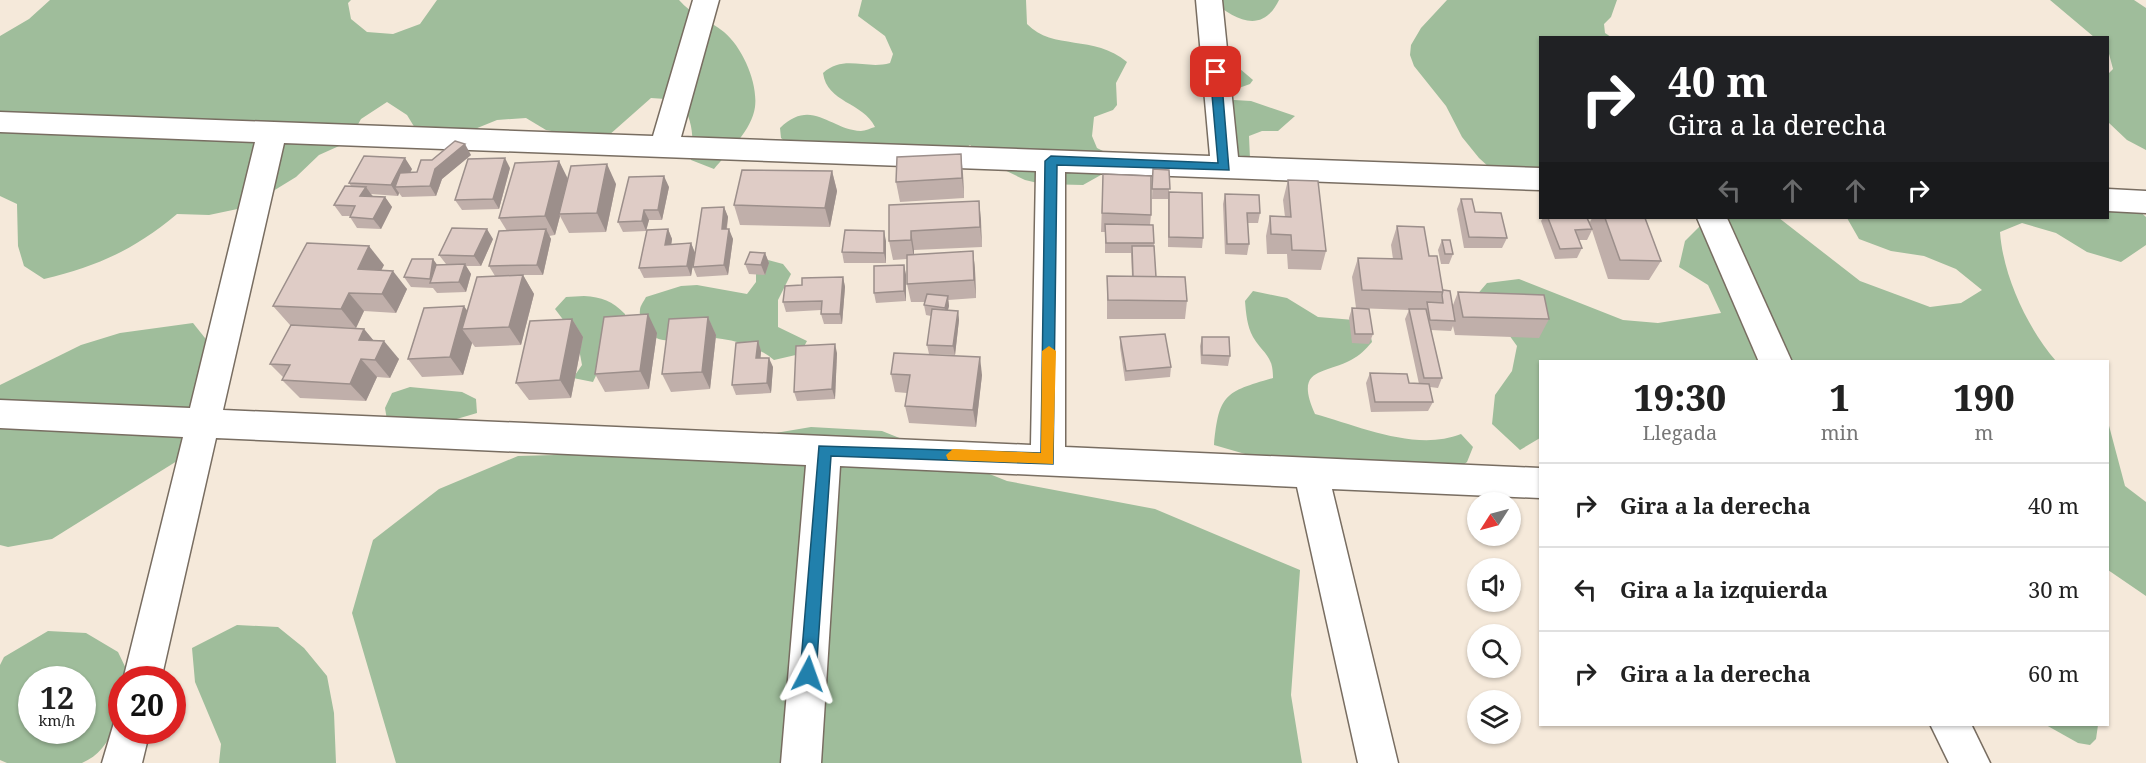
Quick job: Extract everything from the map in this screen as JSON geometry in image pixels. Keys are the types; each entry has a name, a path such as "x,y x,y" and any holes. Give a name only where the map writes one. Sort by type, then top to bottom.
{"street":[{"path":"664,147 706,0"},
{"path":"1209,0 1225,167"},
{"path":"0,122 1539,179"},
{"path":"145,666 272,132"},
{"path":"1048,460 1051,161"},
{"path":"2109,200 2146,202"},
{"path":"1712,219 1775,360"},
{"path":"0,414 1539,483"},
{"path":"801,763 824,450"},
{"path":"1311,472 1378,763"},
{"path":"1951,726 1970,763"},
{"path":"122,763 127,744"}],"green space":[{"path":"50,0 351,0 348,3 351,19 367,32 393,34 420,24 437,0 679,0 689,10 724,32 737,47 752,77 755,107 744,132 714,169 691,160 692,129 680,100 651,98 608,136 575,135 546,130 526,118 497,120 438,144 418,133 407,115 387,102 361,119 348,142 319,155 296,177 247,207 209,215 177,214 146,238 115,255 44,279 24,266 18,246 17,204 0,196 0,36 29,19"},
{"path":"862,0 1026,0 1027,24 1037,32 1061,41 1101,48 1127,62 1116,83 1117,105 1113,110 1094,117 1092,136 1097,148 1109,154 1108,171 1083,185 1042,184 1025,180 996,166 970,145 939,165 790,146 781,138 780,128 791,119 802,115 812,115 850,129 863,131 875,127 862,112 831,91 823,73 839,64 881,65 890,63 893,54 885,36 858,16"},
{"path":"1211,0 1279,0 1265,18 1248,21 1229,13"},
{"path":"1447,0 1617,0 1611,17 1604,24 1605,33 1610,36 1539,36 1539,186 1501,178 1479,158 1462,137 1446,106 1414,66 1410,55 1411,45 1421,28"},
{"path":"2050,0 2134,0 2146,8 2146,150 2127,140 2109,123 2109,73 2113,69 2109,54 2109,36 2093,36"},
{"path":"1220,58 1233,63 1253,80 1250,84 1225,93"},
{"path":"1234,100 1251,101 1295,116 1278,131 1262,131 1249,136 1250,159 1234,160 1224,106"},
{"path":"2109,195 2137,209 2146,217 2146,245 2121,262 2087,252 2056,233 2022,223 2000,232 2006,266 2019,301 2036,334 2055,360 1539,360 1539,439 1520,450 1492,424 1495,395 1512,371 1517,346 1499,321 1469,304 1487,283 1519,279 1623,320 1658,323 1721,313 1708,285 1679,267 1685,241 1707,219 1780,219 1860,281 1930,307 1961,303 1982,290 1956,269 1924,256 1891,251 1859,239 1848,219 2109,219"},
{"path":"768,260 783,264 791,274 778,300 778,327 807,341 800,354 774,360 748,345 717,338 663,340 654,337 643,325 640,310 646,297 681,286 697,285 747,294 756,282 756,270"},
{"path":"1253,291 1287,298 1318,317 1354,320 1369,328 1372,342 1362,352 1341,365 1322,371 1310,380 1309,399 1315,414 1407,439 1444,439 1461,434 1473,447 1467,462 1441,481 1266,460 1214,445 1219,415 1227,398 1244,387 1273,378 1270,360 1253,337 1248,324 1245,301"},
{"path":"584,296 606,300 625,314 626,328 600,367 593,382 573,378 582,365 577,338 555,309 566,297"},
{"path":"193,323 209,343 185,456 52,539 8,547 0,545 0,385 81,345 120,333"},
{"path":"410,387 462,392 476,399 477,413 433,426 387,420 385,408 392,393"},
{"path":"2109,426 2125,486 2146,502 2146,596 2109,571"},
{"path":"811,427 882,431 1007,481 1155,509 1300,570 1291,695 1302,763 396,763 352,613 373,540 439,489 518,456 664,452"},
{"path":"237,625 278,627 304,648 327,676 334,713 336,763 219,763 221,744 195,682 192,648"},
{"path":"48,631 86,633 118,652 125,666 108,666 108,739 102,748 82,763 7,763 0,760 0,665 4,657"},
{"path":"2048,726 2098,726 2096,739 2090,745 2078,743"}],"building":[{"path":"455,141 465,144 435,169 430,186 395,187 400,173 417,172 421,160 432,160"},
{"path":"961,154 962,178 896,182 897,157"},
{"path":"364,156 405,158 391,185 349,183"},
{"path":"505,158 493,199 455,200 468,159"},
{"path":"559,161 545,216 499,218 515,163"},
{"path":"607,164 597,213 559,214 571,166"},
{"path":"1153,169 1169,170 1170,189 1152,189"},
{"path":"742,170 832,171 825,208 734,205"},
{"path":"1103,174 1151,176 1151,215 1102,213"},
{"path":"664,176 658,210 644,210 642,221 618,222 629,177"},
{"path":"1288,180 1318,181 1326,251 1292,250 1291,235 1271,234 1270,216 1291,217"},
{"path":"345,186 366,187 360,196 385,197 373,219 350,217 355,206 334,205"},
{"path":"1169,192 1202,193 1203,238 1169,237"},
{"path":"1225,194 1259,195 1260,213 1247,213 1249,244 1227,244"},
{"path":"1461,199 1472,199 1475,212 1501,213 1507,238 1469,237"},
{"path":"979,201 980,227 911,231 911,240 889,241 889,205"},
{"path":"724,207 722,229 729,229 724,265 693,267 702,208"},
{"path":"1548,219 1587,219 1592,229 1575,230 1582,248 1560,249"},
{"path":"1605,219 1645,219 1661,261 1620,260"},
{"path":"1105,224 1153,225 1154,243 1106,243"},
{"path":"1397,226 1424,227 1429,256 1437,256 1443,292 1362,290 1358,258 1402,259"},
{"path":"452,228 487,229 474,256 439,255"},
{"path":"546,229 537,265 489,266 499,231"},
{"path":"668,229 665,245 691,243 687,266 639,268 647,230"},
{"path":"845,230 884,231 884,253 842,252"},
{"path":"1442,240 1450,240 1453,254 1445,254"},
{"path":"307,243 369,246 358,269 393,271 382,294 349,293 341,309 273,306"},
{"path":"1132,246 1154,246 1156,277 1133,277"},
{"path":"973,251 974,280 907,284 907,255"},
{"path":"750,252 765,253 761,265 745,264"},
{"path":"412,259 433,259 430,279 404,277"},
{"path":"465,264 459,282 430,283 436,265"},
{"path":"904,265 904,291 874,293 874,266"},
{"path":"523,275 509,327 462,329 477,277"},
{"path":"1107,276 1185,277 1187,301 1108,300"},
{"path":"843,277 840,314 821,314 822,301 783,302 785,286 802,285 802,278"},
{"path":"1443,290 1450,291 1455,321 1430,320 1427,302 1443,303"},
{"path":"1458,292 1544,295 1549,319 1463,317"},
{"path":"927,294 948,296 945,308 924,305"},
{"path":"464,306 450,357 408,359 424,308"},
{"path":"1352,308 1369,309 1373,334 1355,334"},
{"path":"932,309 958,311 953,346 927,345"},
{"path":"1409,309 1426,309 1442,378 1424,378"},
{"path":"648,314 640,371 595,374 604,317"},
{"path":"708,317 702,372 662,374 669,319"},
{"path":"572,319 560,380 516,383 530,321"},
{"path":"291,325 364,329 359,340 384,341 375,360 361,359 350,384 282,380 290,365 270,364"},
{"path":"1165,334 1171,367 1126,371 1120,337"},
{"path":"1202,337 1229,337 1230,356 1202,355"},
{"path":"758,341 756,358 769,358 767,383 732,385 736,343"},
{"path":"835,344 832,389 794,392 796,346"},
{"path":"894,353 980,357 973,410 905,406 910,375 891,374"},
{"path":"1370,373 1407,374 1409,383 1429,384 1433,402 1375,402"}],"slow traffic":[{"path":"953,455 1048,460 1049,351"}],"route":[{"path":"808,674 824,450 1048,460 1051,161 1225,167 1216,72"}]}
